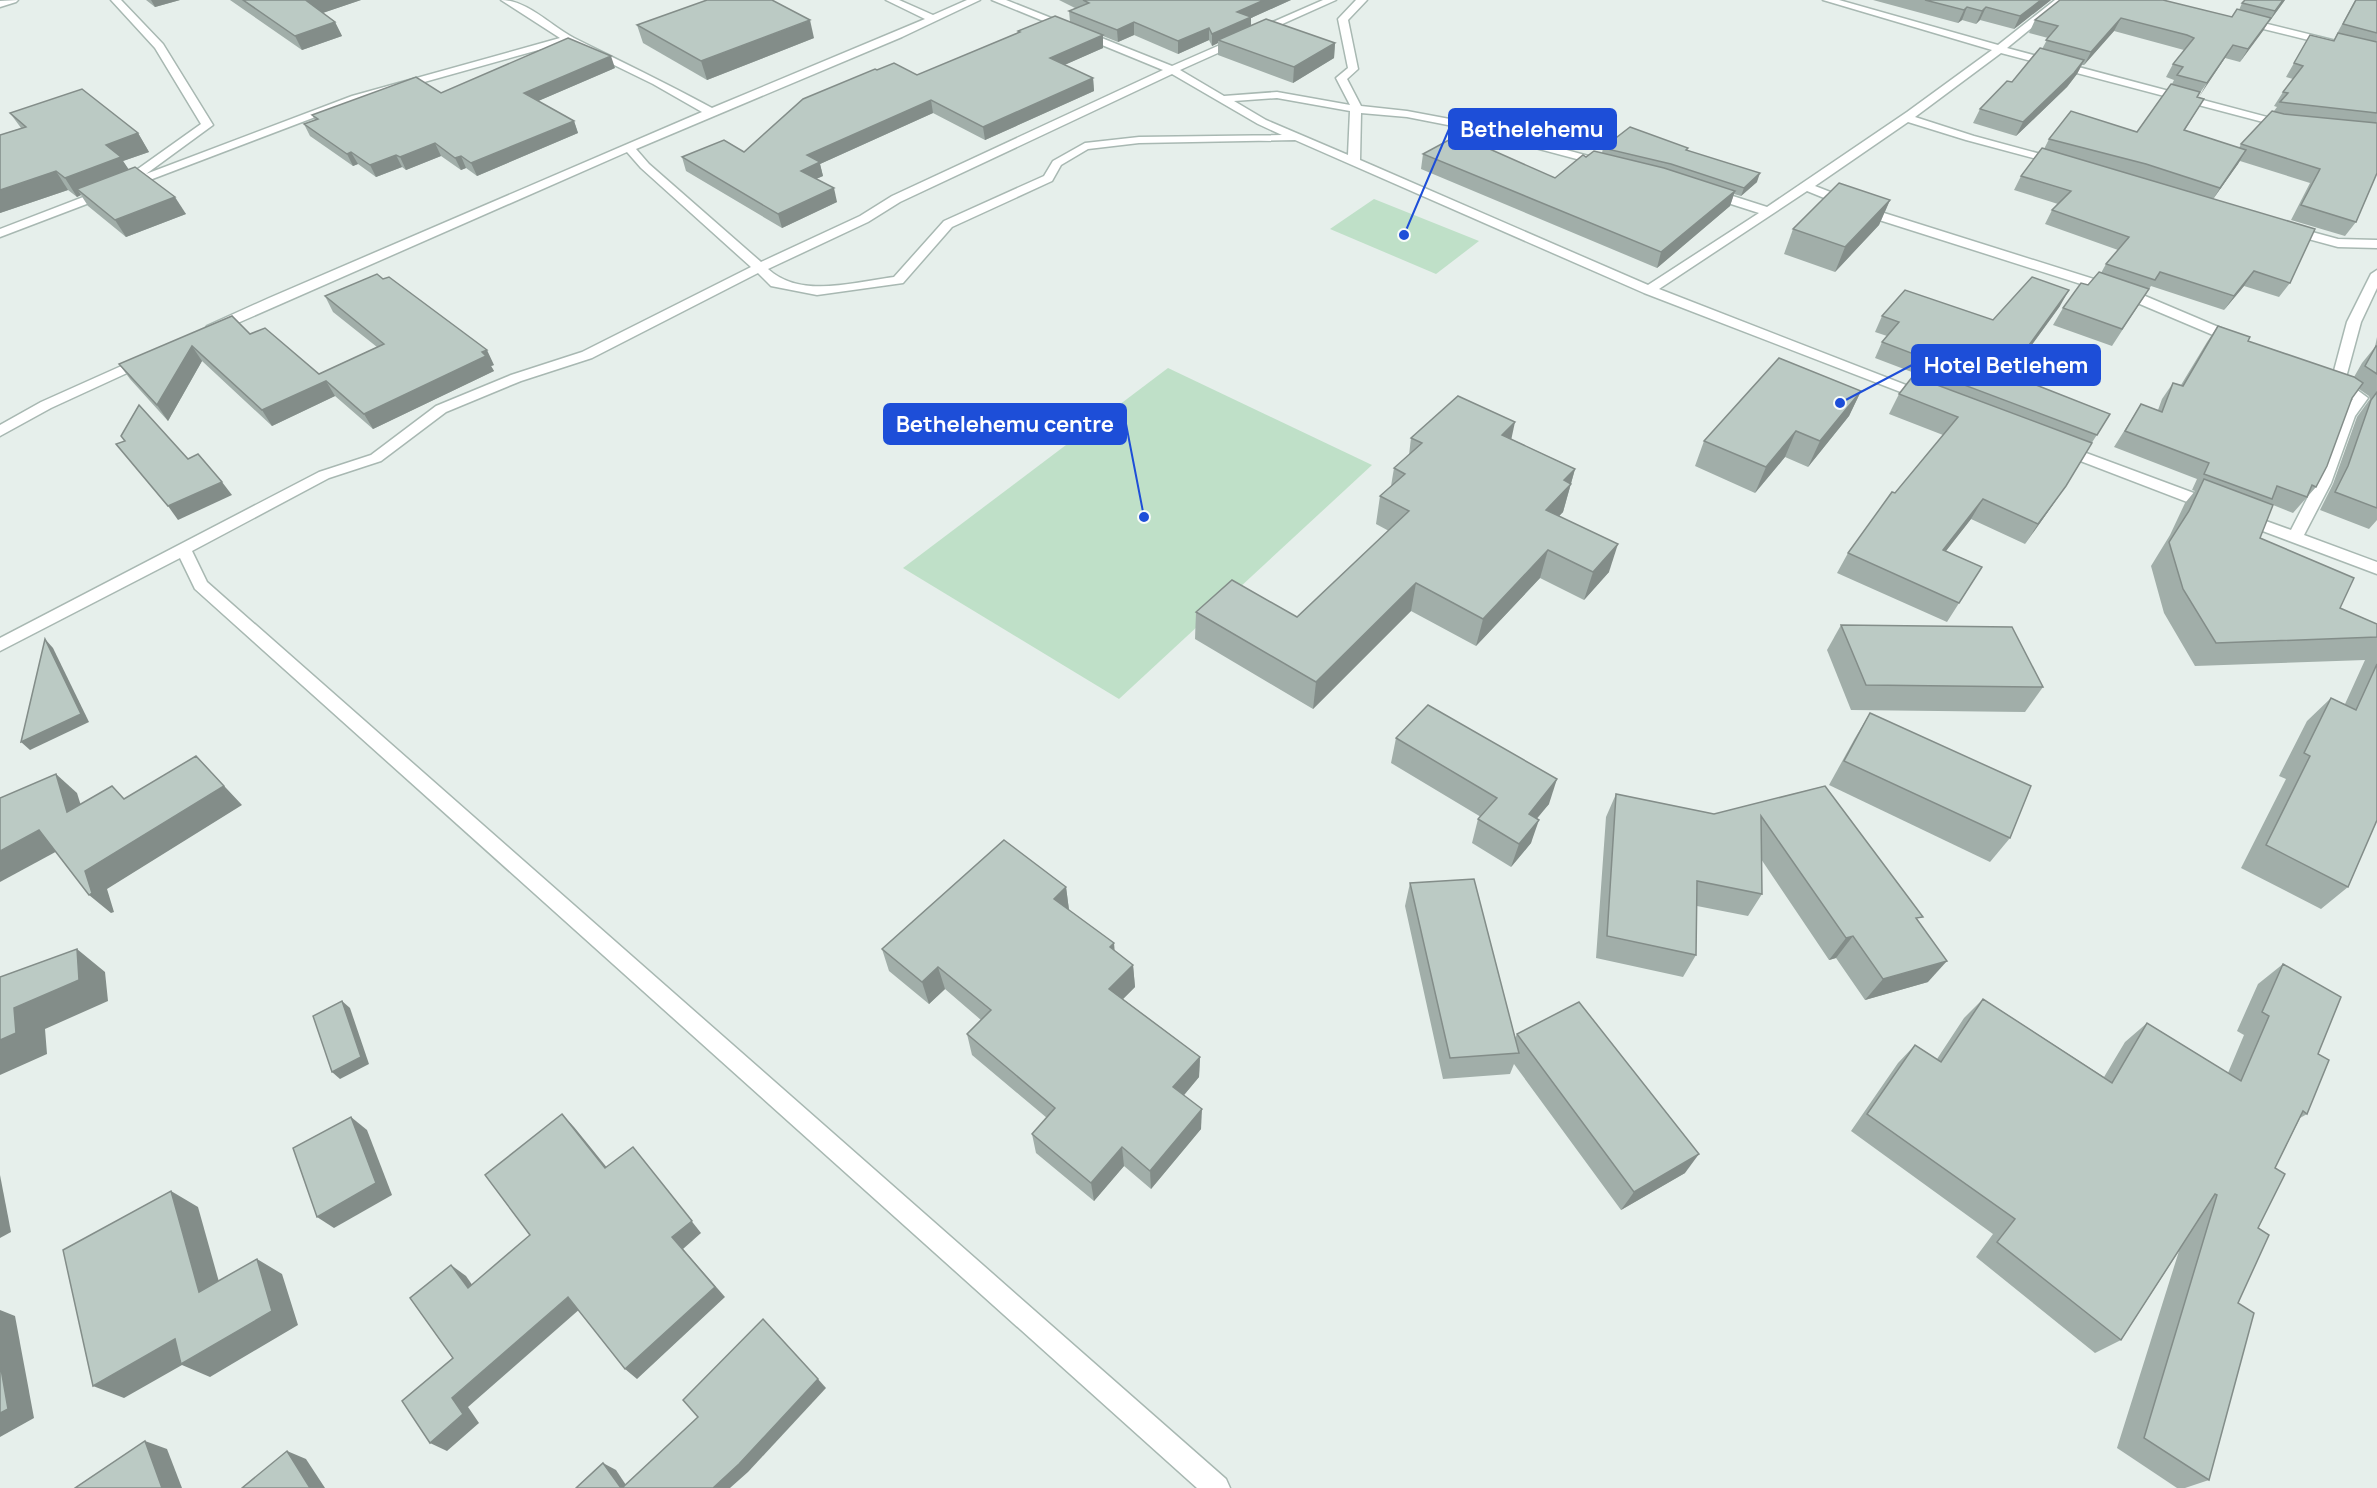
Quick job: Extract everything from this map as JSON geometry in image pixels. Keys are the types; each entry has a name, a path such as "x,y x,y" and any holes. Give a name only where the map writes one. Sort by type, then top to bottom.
{"street":[{"path":"0,4 13,0"},
{"path":"116,0 159,46 207,125 117,189"},
{"path":"506,0 568,39 711,111"},
{"path":"891,0 933,19"},
{"path":"195,337 344,269 975,0"},
{"path":"997,0 1172,70 1262,122 1649,290 1938,402"},
{"path":"0,645 324,475 376,458 441,409 516,378 588,355 759,268 864,219 896,199 927,184 1172,70 1331,0"},
{"path":"1354,162 1356,109 1341,78 1353,69 1343,19 1362,0"},
{"path":"1828,0 2274,123 2296,126"},
{"path":"1649,290 1807,187 2002,49 2061,0"},
{"path":"2233,18 2376,53"},
{"path":"0,233 356,98 568,39"},
{"path":"1223,99 1277,95 1455,123 1511,140 1618,166"},
{"path":"1905,117 1970,138 2076,167"},
{"path":"629,148 645,166 776,283 817,291 898,280 948,224 1048,178 1057,162 1085,146 1139,140 1299,138"},
{"path":"1807,187 1880,216 2133,296 2223,335 2253,345"},
{"path":"1695,188 1768,212"},
{"path":"2281,228 2338,243 2377,244"},
{"path":"2295,537 2323,483 2348,414 2361,398 2332,379 2377,274"},
{"path":"0,431 46,405 163,352"},
{"path":"2049,444 2377,568"},
{"path":"183,548 201,585 1216,1488"}],"green space":[{"path":"1374,199 1479,241 1436,274 1330,229"},
{"path":"1168,368 1372,465 1119,699 903,568"}],"building":[{"path":"243,0 311,0 307,1 335,22 295,36"},
{"path":"707,0 772,0 810,20 701,61 637,25"},
{"path":"1083,0 1264,0 1237,12 1251,17 1212,34 1209,28 1178,41 1134,22 1117,30 1069,11 1089,3"},
{"path":"1925,0 2041,0 2020,16 1986,7 1982,11 1967,7 1964,10"},
{"path":"2060,0 2163,0 2232,17 2237,9 2271,18 2248,49 2233,45 2207,83 2177,75 2183,67 2173,64 2194,38 2187,35 2121,18 2091,52 2046,40 2058,26 2035,20"},
{"path":"2245,0 2283,0 2275,11 2242,3"},
{"path":"2356,0 2377,0 2377,33 2343,24"},
{"path":"1055,16 1103,35 1050,58 1093,78 983,127 931,100 807,155 820,162 801,171 834,188 778,214 682,157 724,140 744,152 803,99 894,63 917,75"},
{"path":"1266,19 1335,43 1294,67 1218,40"},
{"path":"2338,33 2377,42 2377,113 2280,102 2288,93 2283,92 2303,66 2294,63 2310,35 2334,41"},
{"path":"568,38 611,56 524,93 574,121 471,163 461,156 455,158 435,143 400,157 396,155 370,165 351,152 347,154 304,124 318,119 312,115 416,77 441,93"},
{"path":"2040,48 2084,60 2074,73 2023,122 1980,109 2007,81 2012,82"},
{"path":"2171,84 2200,92 2197,97 2204,99 2184,130 2246,150 2220,188 2146,164 2049,139 2071,111 2137,132"},
{"path":"82,89 138,133 106,145 121,157 65,178 56,171 0,190 0,135 26,127 10,113"},
{"path":"2272,111 2377,123 2377,173 2356,222 2301,205 2320,169 2241,144"},
{"path":"1630,127 1688,148 1686,150 1760,173 1744,188 1671,164 1603,148"},
{"path":"1458,135 1555,178 1583,155 1586,157 1594,151 1664,168 1735,191 1661,252 1423,154"},
{"path":"2042,148 2315,229 2290,283 2254,271 2234,296 2160,272 2155,280 2106,264 2129,237 2052,210 2071,191 2021,176"},
{"path":"135,167 175,197 115,220 77,189"},
{"path":"1839,183 1890,200 1845,247 1793,229"},
{"path":"2099,272 2149,289 2122,329 2063,308 2081,283 2088,285"},
{"path":"377,274 383,279 389,277 487,350 482,352 486,356 364,414 326,381 262,410 192,346 157,405 119,364 232,316 250,334 265,328 319,374 384,344 325,296"},
{"path":"2032,277 2069,290 2008,374 2110,414 2097,435 1919,368 1927,359 1882,342 1899,322 1882,316 1905,290 1993,320"},
{"path":"2218,326 2250,337 2248,341 2354,377 2363,383 2352,398 2327,466 2316,487 2312,485 2307,497 2277,486 2272,499 2204,474 2209,463 2125,431 2141,404 2162,412 2173,383 2183,386"},
{"path":"2377,346 2377,374 2365,366"},
{"path":"1779,358 1861,391 1820,441 1796,431 1766,467 1704,441"},
{"path":"1913,376 2092,443 2066,486 2038,524 1983,499 1943,550 1982,567 1959,603 1848,553 1892,492 1895,493 1958,417 1899,394"},
{"path":"2377,392 2377,508 2335,492 2348,466 2371,400"},
{"path":"1458,396 1515,422 1502,435 1575,469 1564,480 1571,484 1546,510 1618,544 1593,572 1548,550 1483,619 1416,583 1316,682 1196,612 1232,580 1297,617 1409,511 1380,496 1405,474 1394,468 1422,443 1411,438"},
{"path":"139,405 188,459 198,454 222,482 168,506 116,444 125,441 121,436"},
{"path":"2204,479 2273,505 2260,538 2354,578 2340,608 2377,624 2377,637 2216,643 2183,589 2169,542 2189,511"},
{"path":"1841,625 2012,627 2043,687 1866,685"},
{"path":"45,639 81,714 21,742"},
{"path":"2377,664 2377,820 2348,887 2266,845 2310,756 2304,753 2331,698 2356,710"},
{"path":"1428,705 1557,779 1529,814 1539,820 1519,844 1478,819 1497,798 1396,738"},
{"path":"1870,713 2031,786 2010,838 1844,761"},
{"path":"196,756 224,786 85,871 92,893 89,895 39,830 0,851 0,798 56,774 67,812 112,786 124,799"},
{"path":"1825,786 1923,917 1916,918 1947,961 1883,979 1853,936 1846,938 1761,816 1762,894 1697,881 1696,955 1607,936 1616,794 1714,814"},
{"path":"1004,840 1066,887 1054,899 1114,943 1110,947 1133,965 1109,989 1200,1057 1173,1087 1202,1109 1150,1171 1122,1147 1091,1183 1032,1134 1055,1108 967,1034 991,1010 938,967 922,982 882,949"},
{"path":"1474,879 1519,1053 1450,1058 1410,883"},
{"path":"77,949 79,980 14,1008 16,1033 0,1040 0,977"},
{"path":"2283,964 2341,997 2318,1054 2329,1060 2307,1114 2303,1111 2275,1168 2285,1174 2258,1228 2269,1235 2238,1303 2254,1313 2209,1480 2144,1438 2217,1195 2215,1194 2121,1340 1997,1242 2015,1219 1867,1114 1915,1045 1941,1062 1983,999 2112,1083 2147,1023 2241,1081 2269,1016 2262,1012"},
{"path":"342,1001 361,1057 332,1072 313,1016"},
{"path":"1579,1002 1699,1154 1634,1192 1517,1034"},
{"path":"562,1114 605,1168 633,1147 692,1221 672,1237 715,1287 625,1369 568,1297 452,1398 463,1414 430,1443 402,1401 453,1358 410,1298 451,1265 468,1288 530,1235 485,1175"},
{"path":"351,1117 376,1183 317,1217 293,1148"},
{"path":"171,1191 199,1292 257,1259 272,1311 181,1364 175,1339 93,1386 63,1250"},
{"path":"763,1319 818,1379 739,1464 713,1488 622,1488 698,1417 683,1400"},
{"path":"0,1363 8,1409 0,1413"},
{"path":"145,1441 162,1488 75,1488"},
{"path":"287,1451 310,1488 242,1488"},
{"path":"603,1463 621,1488 576,1488"}],"place":[{"name":"Bethelehemu","path":"1404,235"},
{"name":"Hotel Betlehem","path":"1840,403"},
{"name":"Bethelehemu centre","path":"1144,517"}]}
